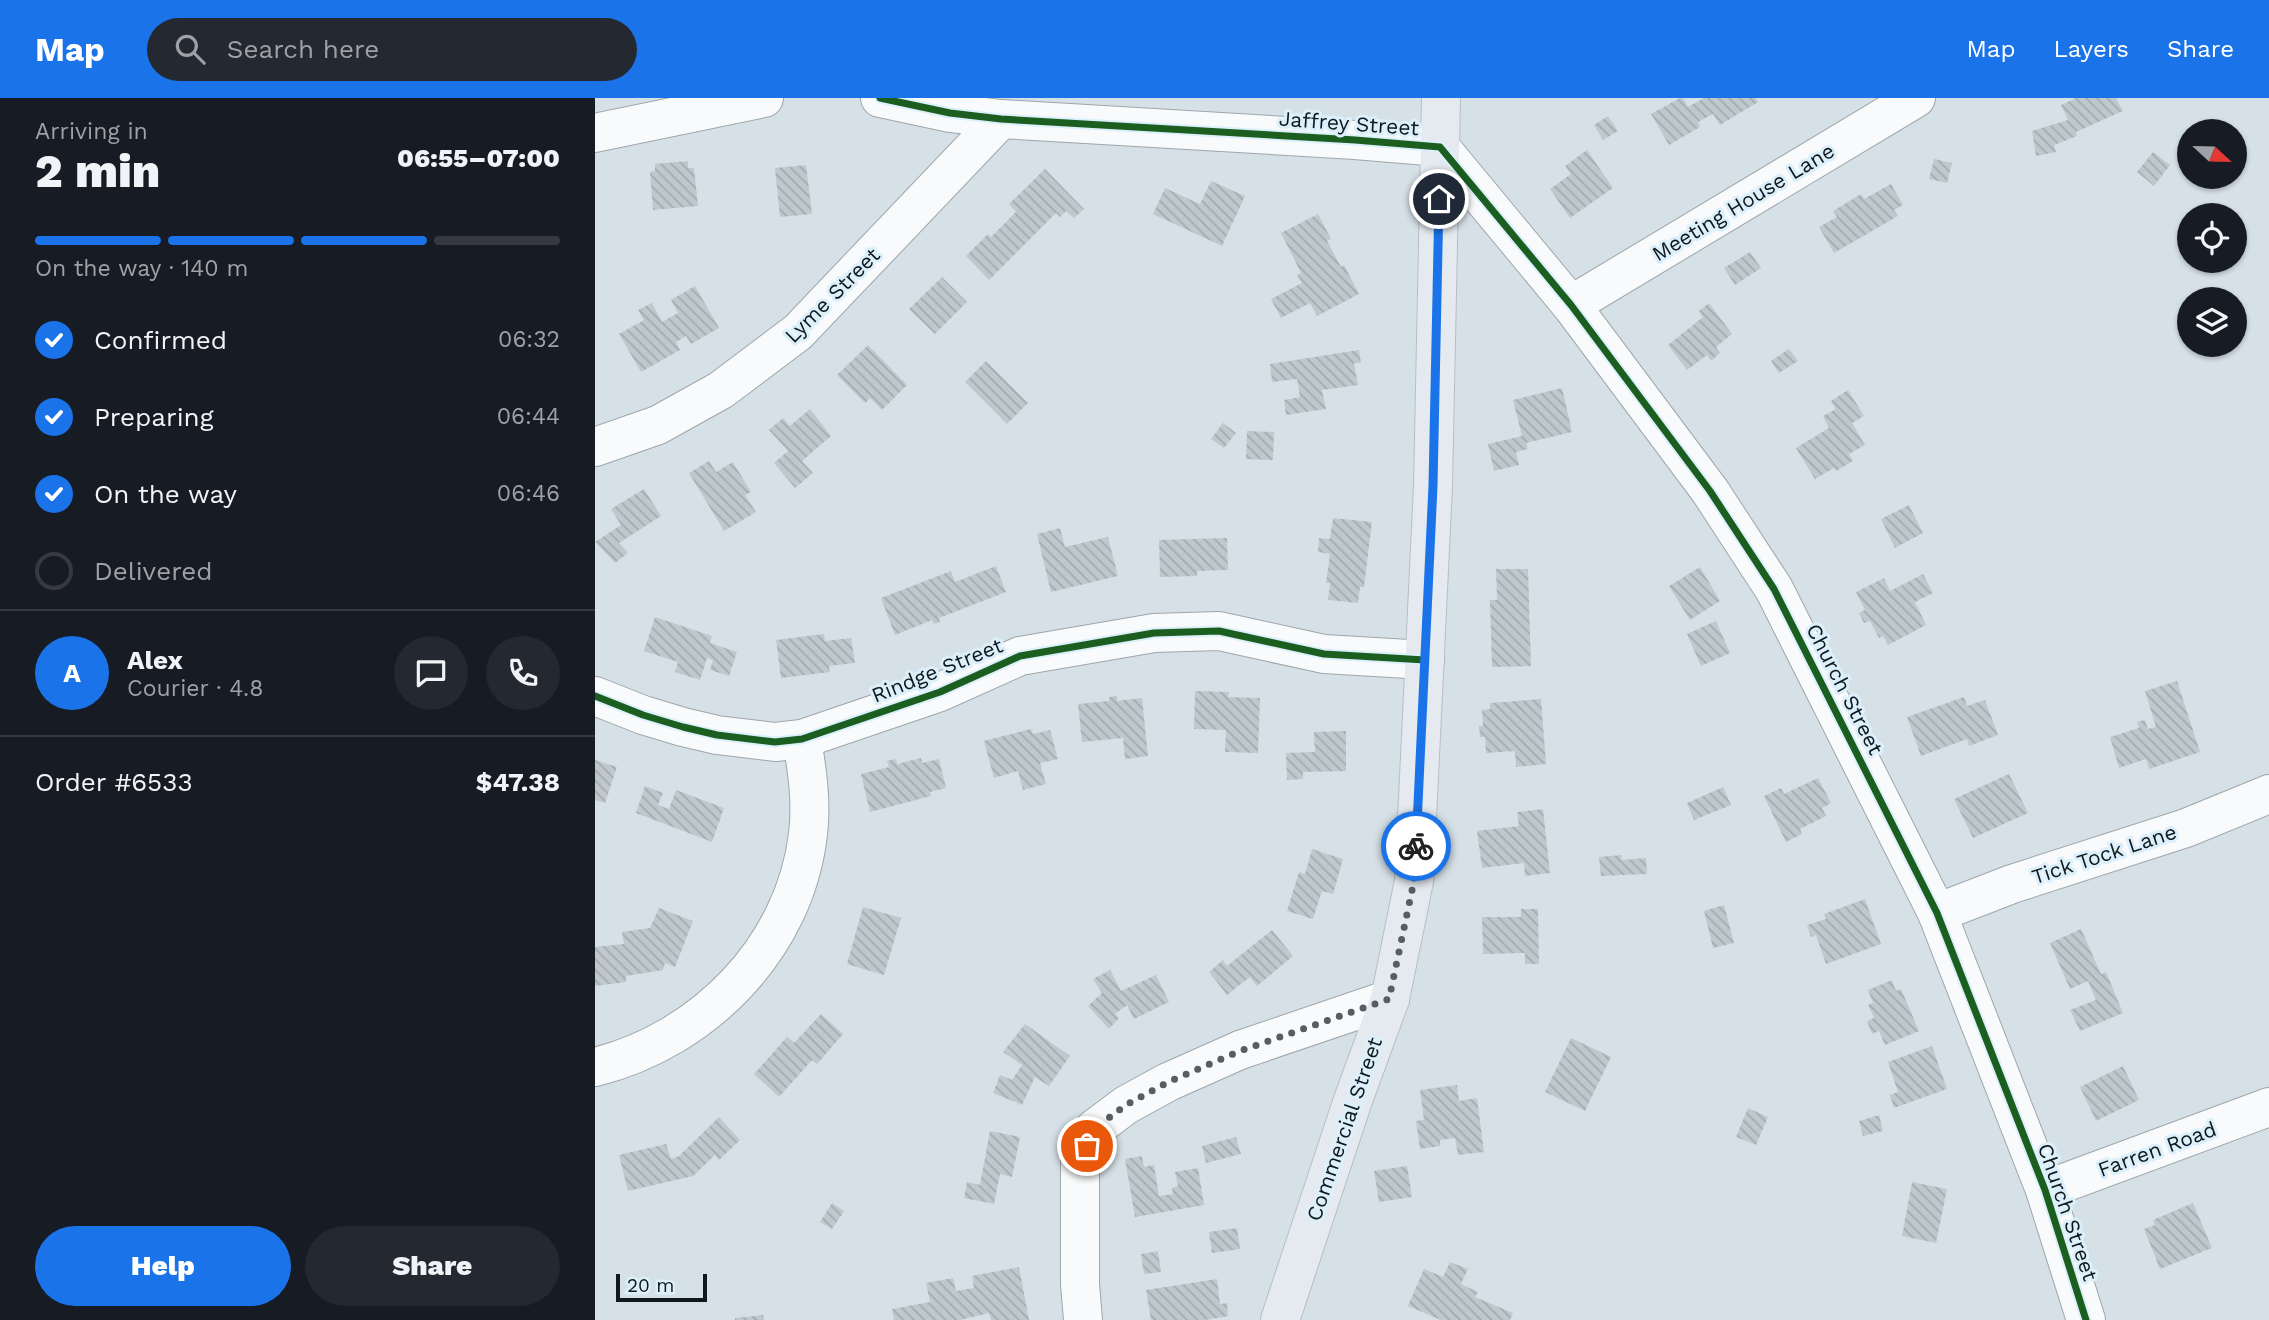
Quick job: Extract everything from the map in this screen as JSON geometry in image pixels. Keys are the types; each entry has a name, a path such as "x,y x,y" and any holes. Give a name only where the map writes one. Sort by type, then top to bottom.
{"main road":[{"name":"Commercial Street","path":"1280,1320 1389,999 1414,881 1433,486 1441,98"}],"street":[{"path":"595,133 764,98"},
{"name":"Jaffrey Street","path":"880,98 950,113 1001,120 1440,147"},
{"name":"Meeting House Lane","path":"1571,305 1916,98"},
{"name":"Lyme Street","path":"595,447 658,425 711,396 798,332 1001,120"},
{"name":"Church Street","path":"1440,147 1571,305 1710,491 1774,589 1937,912 2045,1190 2086,1320"},
{"name":"Rindge Street","path":"595,696 643,715 717,735 775,742 802,738 940,692 1020,656 1154,633 1219,631 1324,654 1425,660"},
{"path":"595,1067 644,1051 708,1010 739,984 779,928 797,886 809,833 808,775 802,738"},
{"name":"Tick Tock Lane","path":"1937,912 2012,884 2186,828 2269,794"},
{"path":"1083,1320 1080,1284 1080,1163 1094,1129 1126,1105 1168,1082 1240,1051 1389,999"},
{"name":"Farren Road","path":"2045,1190 2269,1107"}],"building":[{"path":"1683,98 1688,107 1704,98 1756,98 1758,102 1720,125 1713,114 1698,122 1700,127 1669,145 1651,114"},
{"path":"2076,98 2116,98 2123,111 2054,145 2056,152 2036,156 2032,131 2068,120 2061,105"},
{"path":"1608,116 1618,131 1603,140 1594,125"},
{"path":"1587,150 1613,188 1570,218 1550,189 1571,174 1565,166"},
{"path":"2153,152 2170,165 2154,186 2137,172"},
{"path":"1934,159 1952,163 1947,183 1929,179"},
{"path":"688,161 688,168 694,168 698,206 653,210 650,172 655,171 655,164"},
{"path":"806,165 812,214 780,217 775,168"},
{"path":"1045,169 1084,209 1074,218 1066,211 1060,217 1056,213 989,280 966,256 988,234 991,237 1016,212 1009,204"},
{"path":"1211,181 1245,196 1222,246 1153,214 1165,188 1200,204"},
{"path":"1891,184 1903,205 1894,210 1898,216 1834,253 1819,227 1837,217 1833,211 1861,194 1864,199"},
{"path":"1318,214 1331,239 1327,241 1341,267 1344,265 1359,294 1317,316 1310,303 1281,318 1271,299 1302,283 1297,275 1301,273 1281,233"},
{"path":"1750,252 1761,268 1735,285 1724,268"},
{"path":"942,277 967,302 935,334 909,309"},
{"path":"695,286 719,328 691,344 686,336 676,342 680,350 641,372 619,334 644,320 638,310 652,303 662,322 678,313 671,300"},
{"path":"1709,303 1732,334 1716,347 1720,353 1711,361 1707,355 1687,370 1668,345 1703,317 1699,311"},
{"path":"868,345 907,385 882,410 870,398 865,403 837,375"},
{"path":"1789,349 1798,361 1779,373 1771,361"},
{"path":"1359,350 1361,363 1354,363 1358,385 1322,390 1326,409 1286,415 1284,400 1300,397 1297,379 1272,382 1270,364"},
{"path":"986,361 1028,403 1007,424 965,382"},
{"path":"1562,388 1572,432 1526,443 1528,449 1516,452 1519,465 1494,471 1488,444 1522,436 1513,400"},
{"path":"1848,390 1864,416 1852,423 1865,445 1849,454 1853,461 1815,479 1796,448 1829,428 1823,416 1836,409 1831,401"},
{"path":"810,409 831,436 802,461 813,473 795,488 774,463 788,451 769,430 783,418 790,426"},
{"path":"1223,423 1236,433 1224,448 1211,439"},
{"path":"1247,431 1274,432 1273,460 1246,459"},
{"path":"709,461 716,472 733,462 751,492 745,495 756,512 724,531 689,473"},
{"path":"644,489 661,516 619,543 628,553 615,563 595,542 621,525 611,509"},
{"path":"1909,505 1923,533 1895,548 1881,519"},
{"path":"1333,518 1372,522 1364,587 1360,587 1358,603 1328,600 1330,583 1326,583 1330,554 1318,552 1319,538 1330,539"},
{"path":"1060,528 1065,547 1108,537 1118,576 1051,592 1037,534"},
{"path":"1227,538 1228,570 1197,571 1197,576 1160,577 1159,540"},
{"path":"996,566 1006,592 939,618 940,622 934,624 932,620 895,635 881,598 951,571 955,582"},
{"path":"1700,567 1720,601 1690,620 1669,586"},
{"path":"1496,569 1528,569 1531,666 1492,667 1490,600 1497,600"},
{"path":"1923,574 1933,593 1915,602 1926,625 1888,645 1883,636 1879,638 1870,621 1864,623 1859,613 1865,610 1856,592 1884,578 1890,591"},
{"path":"655,617 712,636 710,643 737,652 729,676 710,670 713,660 707,658 700,680 675,672 678,662 644,651"},
{"path":"1716,621 1730,653 1701,666 1687,634"},
{"path":"824,634 825,641 851,638 855,663 829,666 830,672 781,678 776,640"},
{"path":"2177,681 2200,752 2149,769 2146,759 2119,768 2110,737 2139,728 2137,722 2145,720 2148,729 2156,727 2145,691"},
{"path":"1195,691 1229,692 1228,697 1260,698 1258,753 1225,752 1226,730 1194,729"},
{"path":"1117,696 1117,701 1142,698 1148,756 1125,759 1123,738 1082,742 1078,704 1109,701 1109,697"},
{"path":"1964,697 1967,706 1985,700 1998,735 1969,746 1967,739 1921,756 1907,717"},
{"path":"1541,699 1546,764 1516,767 1515,751 1486,753 1485,737 1480,737 1479,726 1483,726 1482,710 1490,709 1490,703"},
{"path":"1031,729 1033,734 1050,730 1058,759 1040,763 1046,784 1023,790 1018,771 994,778 984,741"},
{"path":"1346,731 1346,771 1303,772 1303,779 1287,780 1286,753 1315,752 1314,732"},
{"path":"921,758 922,763 939,759 946,788 930,792 931,796 870,812 861,774 889,767 887,761 896,759 897,764"},
{"path":"595,760 617,767 605,803 595,800"},
{"path":"2009,774 2028,813 1973,838 1954,799"},
{"path":"1818,778 1831,803 1822,808 1826,816 1800,829 1802,834 1786,842 1764,796 1781,788 1784,794"},
{"path":"645,786 663,793 658,805 669,809 676,790 724,808 712,842 636,813"},
{"path":"1723,787 1731,805 1694,820 1687,803"},
{"path":"1543,809 1550,873 1525,876 1524,863 1482,868 1477,831 1519,826 1517,812"},
{"path":"1312,849 1343,859 1333,894 1322,891 1313,919 1287,911 1299,872 1305,874"},
{"path":"1622,855 1621,860 1646,858 1647,874 1601,876 1599,857"},
{"path":"1865,899 1881,944 1826,964 1816,935 1811,937 1807,925 1826,919 1824,914"},
{"path":"1724,905 1734,943 1713,948 1704,911"},
{"path":"863,907 901,918 884,975 847,964"},
{"path":"659,908 693,921 675,967 665,963 663,970 626,976 626,982 595,986 595,947 624,944 622,932 650,928"},
{"path":"1521,909 1538,909 1539,964 1525,964 1525,953 1483,954 1482,917 1521,917"},
{"path":"2081,929 2101,974 2106,972 2123,1013 2080,1031 2070,1010 2096,1000 2088,981 2070,989 2050,943"},
{"path":"1272,930 1293,956 1257,986 1250,977 1227,995 1209,972 1223,960 1227,966"},
{"path":"1110,970 1121,991 1156,975 1169,1002 1134,1019 1127,1005 1115,1014 1119,1018 1109,1029 1088,1006 1102,993 1093,979"},
{"path":"1892,980 1896,991 1901,989 1919,1031 1885,1045 1879,1031 1872,1034 1867,1021 1874,1018 1868,1005 1873,1003 1868,990"},
{"path":"821,1014 843,1034 817,1064 812,1060 779,1097 754,1074 787,1037 794,1043"},
{"path":"1025,1024 1070,1056 1049,1086 1035,1077 1022,1105 993,1093 1000,1075 1012,1080 1022,1065 1003,1052"},
{"path":"1571,1038 1611,1057 1585,1111 1545,1092"},
{"path":"1932,1046 1947,1089 1894,1108 1890,1095 1898,1092 1888,1062"},
{"path":"2123,1066 2139,1100 2096,1121 2080,1087"},
{"path":"1457,1085 1459,1101 1477,1098 1484,1152 1458,1155 1455,1138 1440,1140 1440,1146 1420,1149 1416,1121 1424,1120 1420,1090"},
{"path":"1748,1108 1768,1117 1756,1145 1736,1137"},
{"path":"1879,1115 1883,1131 1863,1136 1859,1121"},
{"path":"719,1117 740,1140 719,1160 715,1155 693,1176 628,1191 619,1155 666,1144 671,1159 679,1156"},
{"path":"990,1131 1020,1137 1012,1177 1000,1174 994,1204 964,1198 967,1182 980,1185"},
{"path":"1236,1137 1241,1154 1206,1163 1202,1146"},
{"path":"1142,1156 1144,1167 1154,1165 1159,1196 1173,1194 1172,1188 1178,1186 1175,1172 1198,1168 1204,1205 1135,1217 1125,1159"},
{"path":"1407,1166 1412,1197 1379,1202 1374,1171"},
{"path":"1912,1182 1947,1189 1936,1243 1902,1236"},
{"path":"832,1203 844,1211 832,1229 820,1222"},
{"path":"2193,1203 2212,1248 2160,1269 2144,1229 2155,1225 2153,1220"},
{"path":"1237,1228 1240,1249 1212,1253 1209,1232"},
{"path":"1158,1251 1161,1272 1144,1274 1141,1254"},
{"path":"1450,1262 1468,1269 1461,1284 1478,1292 1475,1297 1513,1313 1510,1320 1441,1320 1408,1306 1424,1269 1443,1277"},
{"path":"1019,1267 1029,1320 991,1320 989,1313 960,1320 894,1320 892,1309 930,1302 926,1283 953,1278 956,1291 974,1288 972,1276"},
{"path":"1217,1279 1220,1304 1227,1303 1228,1316 1205,1320 1151,1320 1146,1290"},
{"path":"763,1315 764,1320 735,1320 735,1318"}],"cycle path":[{"path":"880,98 950,113 1001,119 1440,147 1571,305 1710,491 1774,589 1937,913 2045,1190 2086,1320"},
{"path":"595,696 683,727 717,735 775,742 802,739 940,692 1020,656 1154,633 1219,631 1324,654 1425,660"}],"way so far":[{"path":"1087,1146 1094,1129 1126,1105 1168,1082 1240,1051 1389,999 1414,881 1416,846"}],"route":[{"path":"1416,846 1433,486 1439,199"}]}
